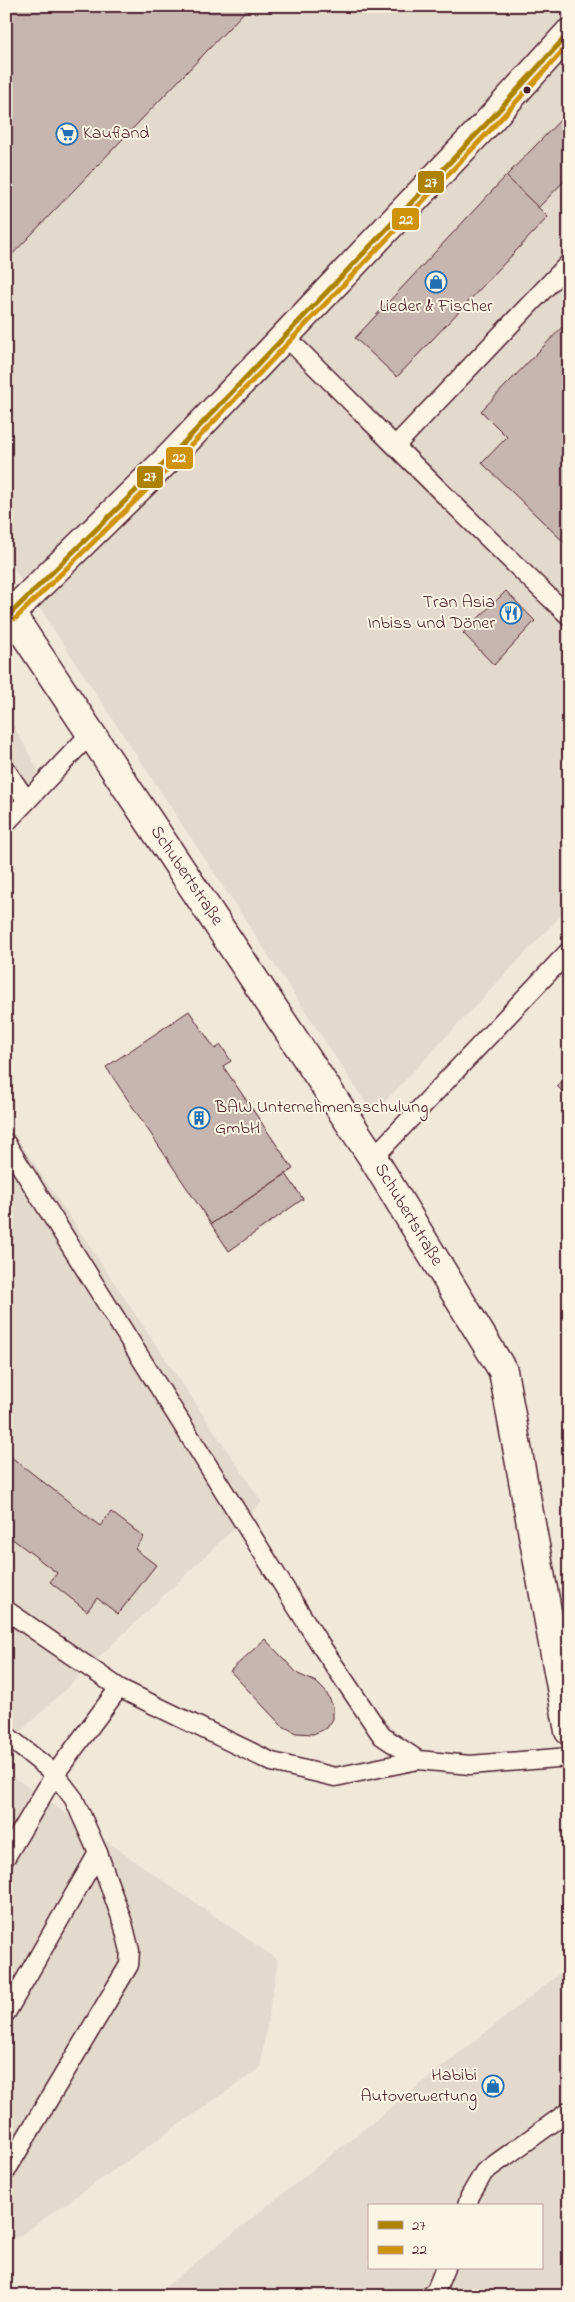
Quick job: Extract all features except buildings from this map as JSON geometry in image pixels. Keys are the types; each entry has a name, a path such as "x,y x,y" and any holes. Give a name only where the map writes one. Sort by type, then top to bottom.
{"street":[{"path":"8,610 174,454 490,120 569,33"},
{"name":"Schubertstraße","path":"8,610 373,1158 503,1372 569,1731"}],"lane":[{"path":"396,445 569,263"},
{"path":"286,336 396,445 449,501 569,616"},
{"path":"6,823 91,733"},
{"path":"6,770 27,801"},
{"path":"373,1158 569,951"},
{"path":"6,1143 326,1654 382,1736 418,1760"},
{"path":"6,1610 119,1688 272,1762 335,1777 418,1760 470,1765 569,1757"},
{"path":"6,1857 55,1774 119,1688"},
{"path":"6,1735 55,1774 74,1799 98,1853 124,1923 130,1951 128,1965 6,2171"},
{"path":"6,2013 98,1853"},
{"path":"468,2204 470,2196 484,2172 569,2111"},
{"path":"429,2296 436,2290 444,2270"}],"shaded area":[{"path":"6,6 569,6 569,907 373,1114 6,557"},
{"path":"6,712 39,771 6,807"},
{"path":"6,1122 262,1502 10,1742 6,1739"},
{"path":"6,1772 278,1960 260,2068 18,2237 6,2240"},
{"name":"Habibi Autoverwertung","path":"569,1966 569,2296 154,2296"}],"transit line":[{"name":"27","path":"6,606 11,613 174,453 490,120 569,33"},
{"name":"22","path":"6,619 16,618 179,458 495,125 569,44"}],"place":[{"name":"Kaufland","path":"67,134"},
{"name":"Lieder & Fischer","path":"436,282"},
{"name":"Tran Asia Inbiss und Döner","path":"511,613"},
{"name":"BAW Unternehmensschulung GmbH","path":"199,1118"},
{"name":"Habibi Autoverwertung","path":"493,2086"}]}
